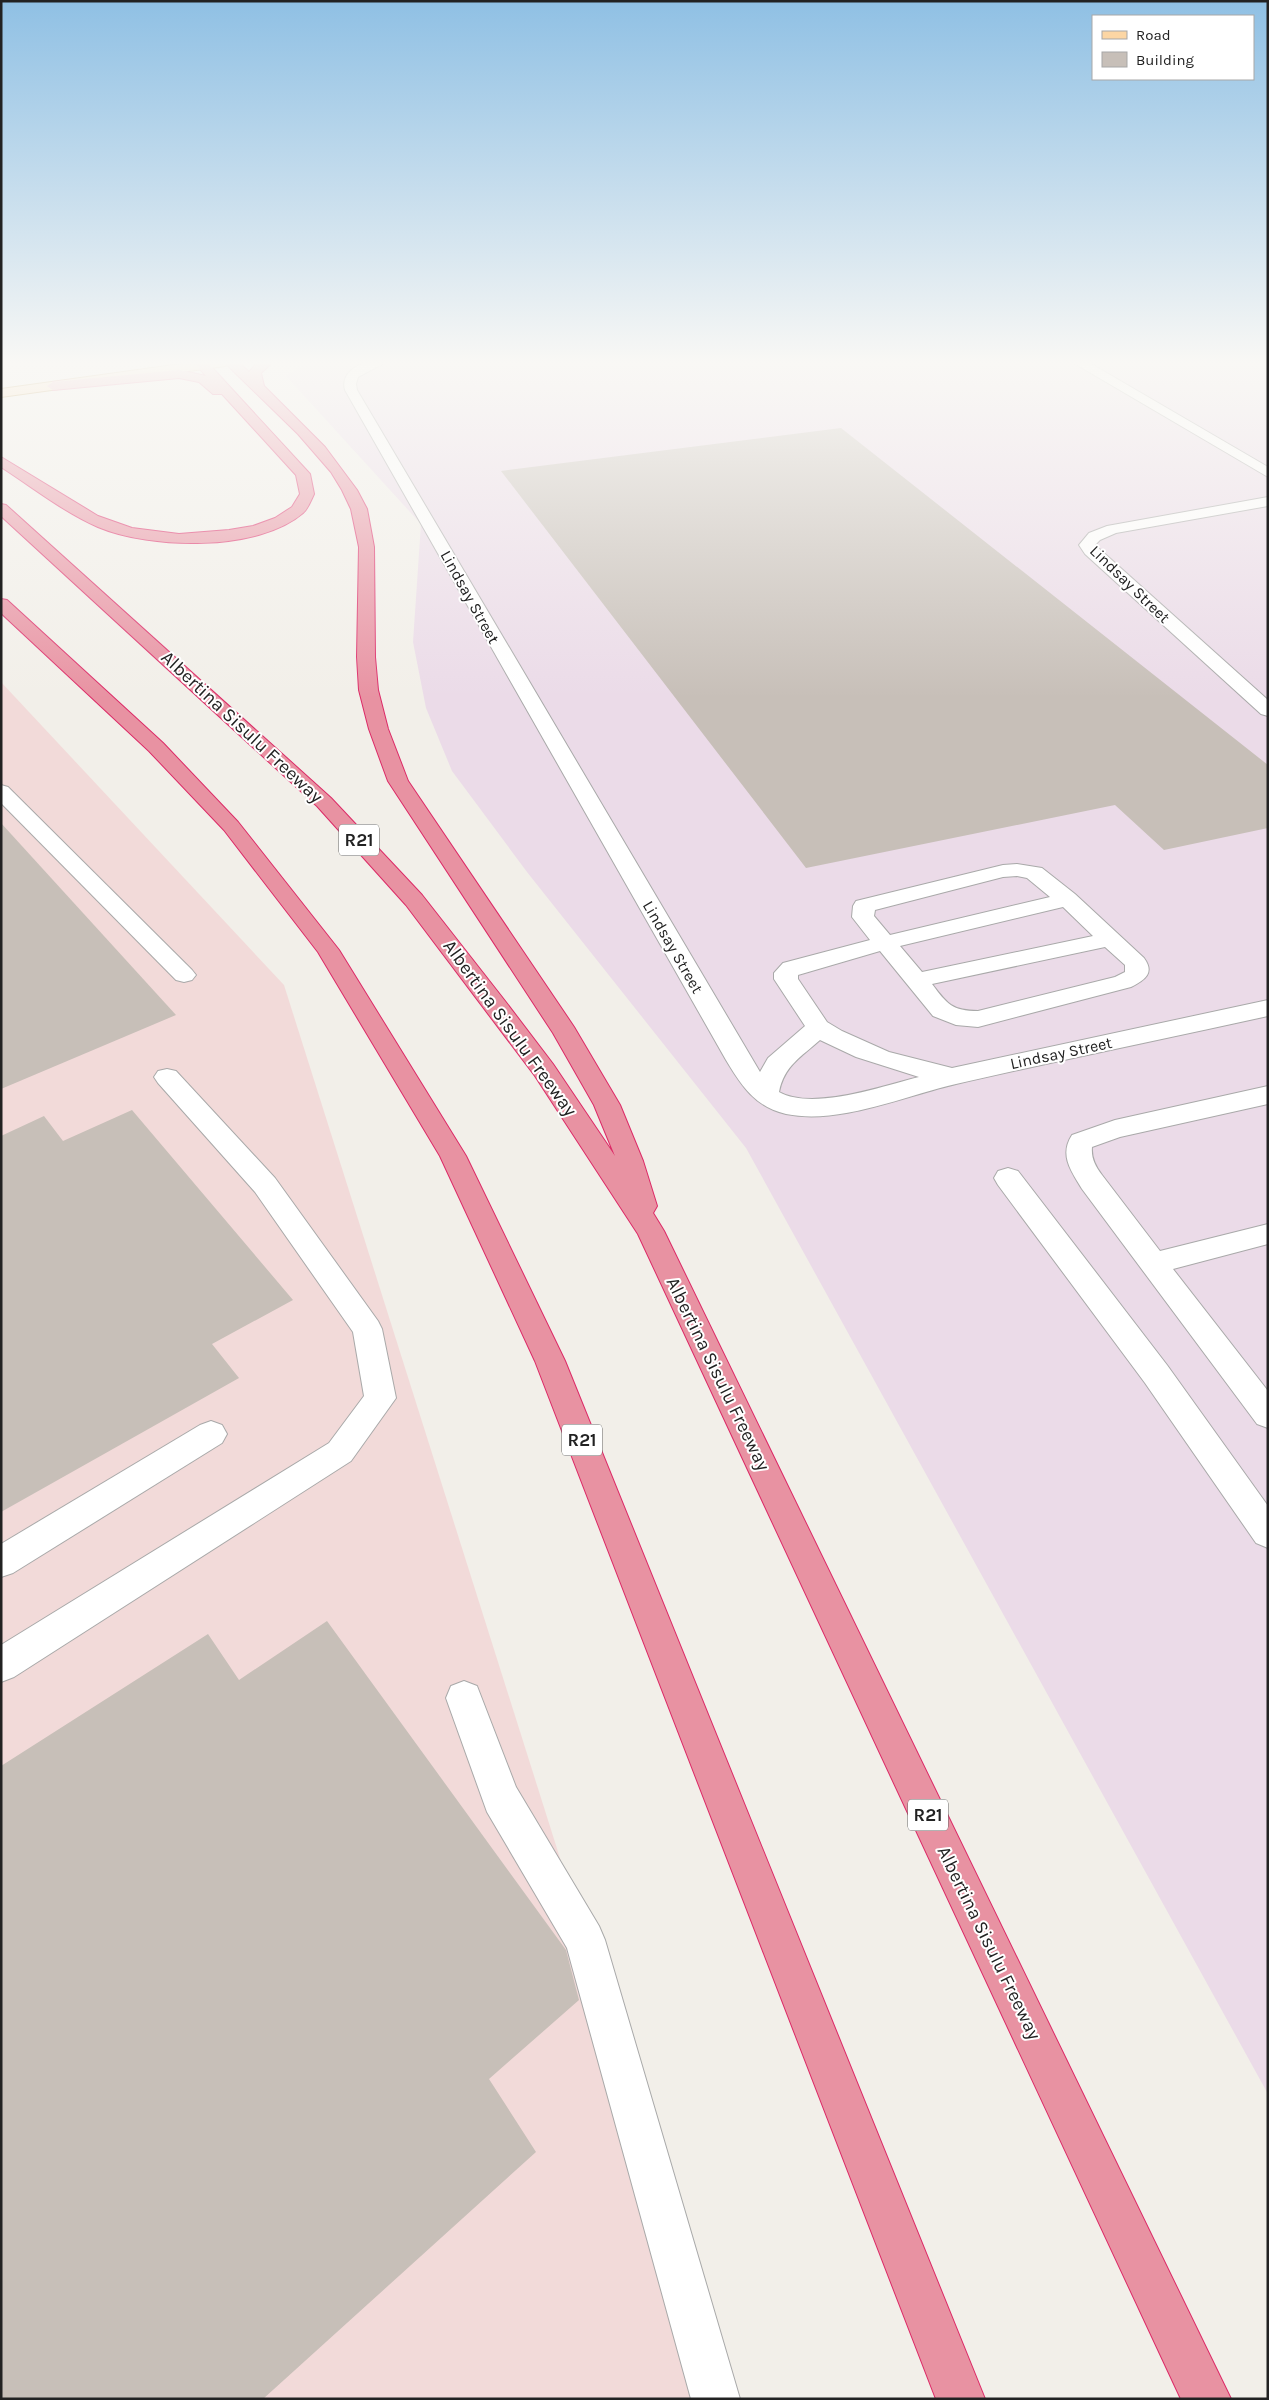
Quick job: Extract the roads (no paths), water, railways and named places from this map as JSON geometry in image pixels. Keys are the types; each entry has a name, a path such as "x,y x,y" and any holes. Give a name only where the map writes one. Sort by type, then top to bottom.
{"highway":[{"path":"22,474 93,519 108,526 156,538 198,539 258,529 282,520 299,508 306,498 307,486 302,474"},
{"path":"340,474 359,509 365,542 367,681 370,701 383,744 398,781 565,1033 607,1105 630,1161 650,1231"},
{"name":"Albertina Sisulu Freeway","path":"1,508 324,802 414,900 480,983 544,1070 650,1231 1207,2399"},
{"name":"R21","path":"1,604 156,746 231,826 328,950 453,1156 550,1361 961,2399"}],"street":[{"name":"Lindsay Street","path":"400,474 738,1060 749,1077 766,1095 786,1106 802,1108 828,1107 951,1076 1268,1008"},
{"name":"Lindsay Street","path":"1268,501 1112,529 1096,535 1087,545 1091,551 1268,710"},
{"path":"1,792 184,975"},
{"path":"1017,870 1034,873 1067,899 1136,963 1137,975 1123,982 978,1019 958,1019 942,1012 864,917 864,906 1003,871 1017,870"},
{"path":"951,1076 894,1063 840,1042 818,1028 786,979 786,972 796,965 979,922 1067,899"},
{"path":"917,980 1109,939"},
{"path":"766,1095 769,1078 777,1064 818,1028"},
{"path":"1,1665 340,1452 380,1398 367,1329 265,1185 167,1077"},
{"path":"1262,1399 1153,1263 1079,1162 1077,1150 1081,1140 1116,1129 1268,1095"},
{"path":"1008,1178 1156,1374 1268,1533"},
{"path":"1153,1263 1268,1234"},
{"path":"1,1562 210,1434"},
{"path":"464,1698 501,1798 585,1940 716,2399"}]}
